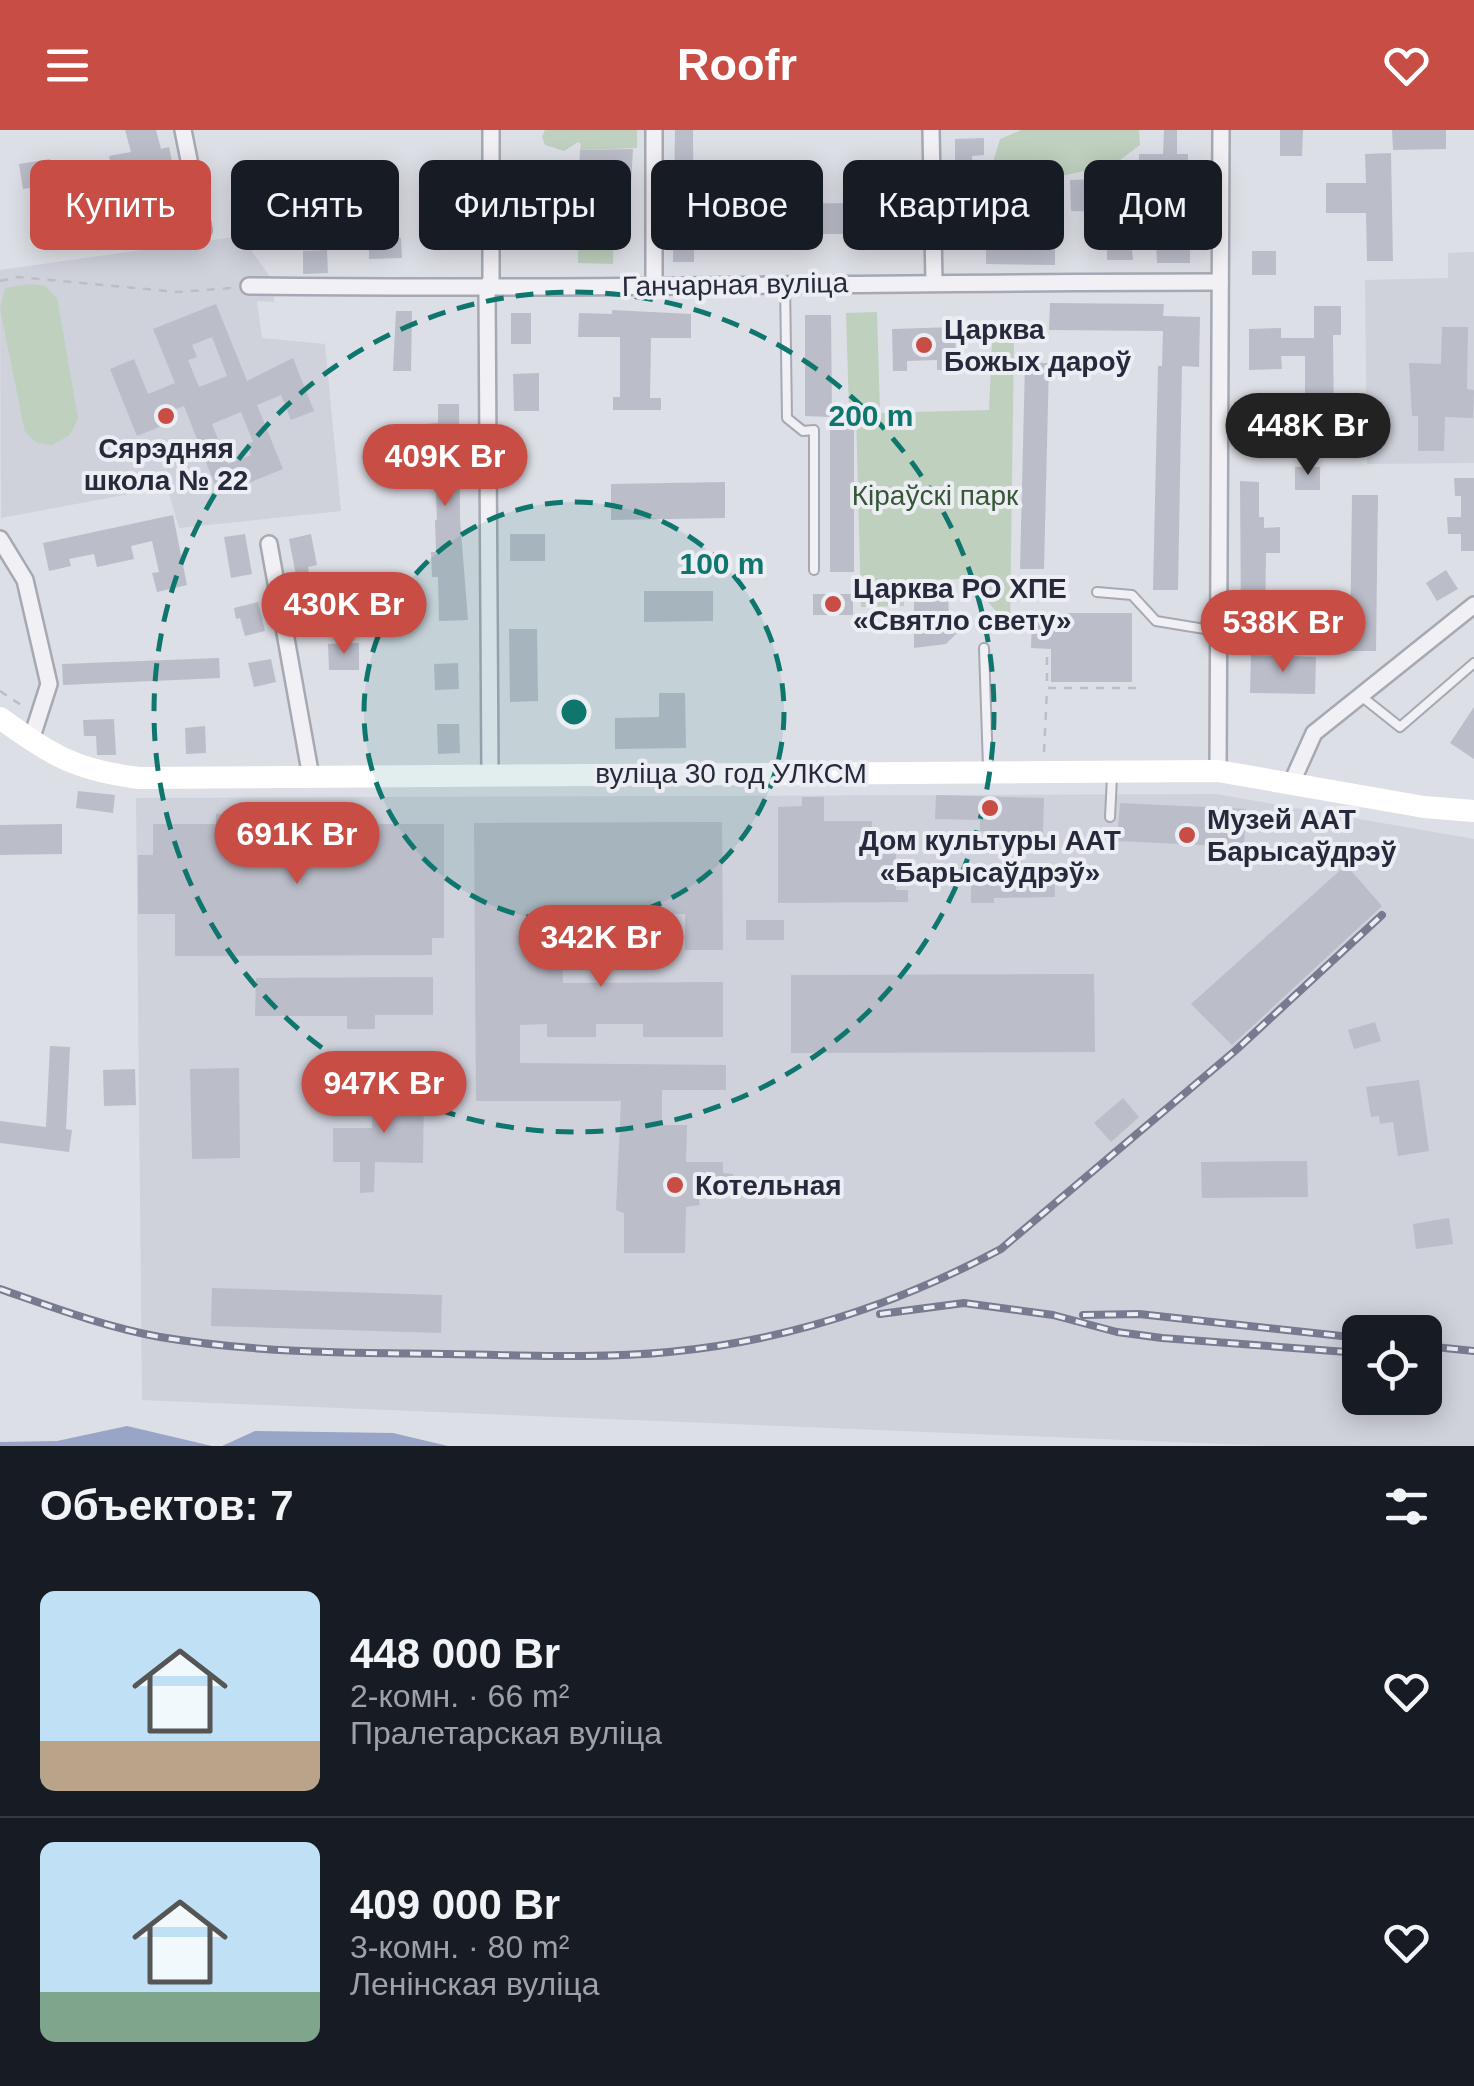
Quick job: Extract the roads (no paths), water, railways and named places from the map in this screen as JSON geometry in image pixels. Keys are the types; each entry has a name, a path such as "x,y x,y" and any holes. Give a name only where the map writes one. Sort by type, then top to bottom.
{"main road":[{"name":"вуліца 30 год УЛКСМ","path":"0,718 36,729 68,763 139,778 1218,771 1424,807 1474,810"}],"street":[{"path":"183,130 189,160"},
{"path":"490,774 486,289 491,279 491,130"},
{"path":"654,130 654,285"},
{"path":"931,130 934,282"},
{"path":"1218,771 1220,130"},
{"name":"Ганчарная вуліца","path":"249,286 486,289 1220,282"},
{"path":"0,538 25,580 49,684 36,729"},
{"path":"268,544 311,776"},
{"path":"1292,782 1314,733 1474,606"}],"lane":[{"path":"785,284 787,418 803,430 814,430 814,570"},
{"path":"1097,592 1132,595 1156,621 1218,630"},
{"path":"984,648 988,772"},
{"path":"1361,696 1400,727 1474,663"},
{"path":"1110,817 1112,772"}],"water":[{"path":"127,1426 212,1446 0,1446 0,1442 57,1441"},
{"path":"255,1431 393,1433 448,1446 222,1446"}],"railway":[{"path":"0,1289 139,1333 304,1351 614,1355 713,1347 798,1329 882,1303 1001,1249 1236,1050 1382,915"},
{"path":"880,1314 964,1303 1053,1315 1117,1332 1162,1338 1342,1352"},
{"path":"1083,1315 1139,1314 1342,1336"},
{"path":"1442,1348 1474,1351"}],"place":[{"name":"Царква Божых дароў","path":"924,345"},
{"name":"Сярэдняя школа № 22","path":"166,416"},
{"name":"Царква РО ХПЕ «Святло свету»","path":"833,604"},
{"name":"Дом культуры ААТ «Барысаўдрэў»","path":"990,808"},
{"name":"Музей ААТ Барысаўдрэў","path":"1187,835"},
{"name":"Котельная","path":"675,1185"}],"park label":[{"name":"Кіраўскі парк","path":"935,495"}]}
